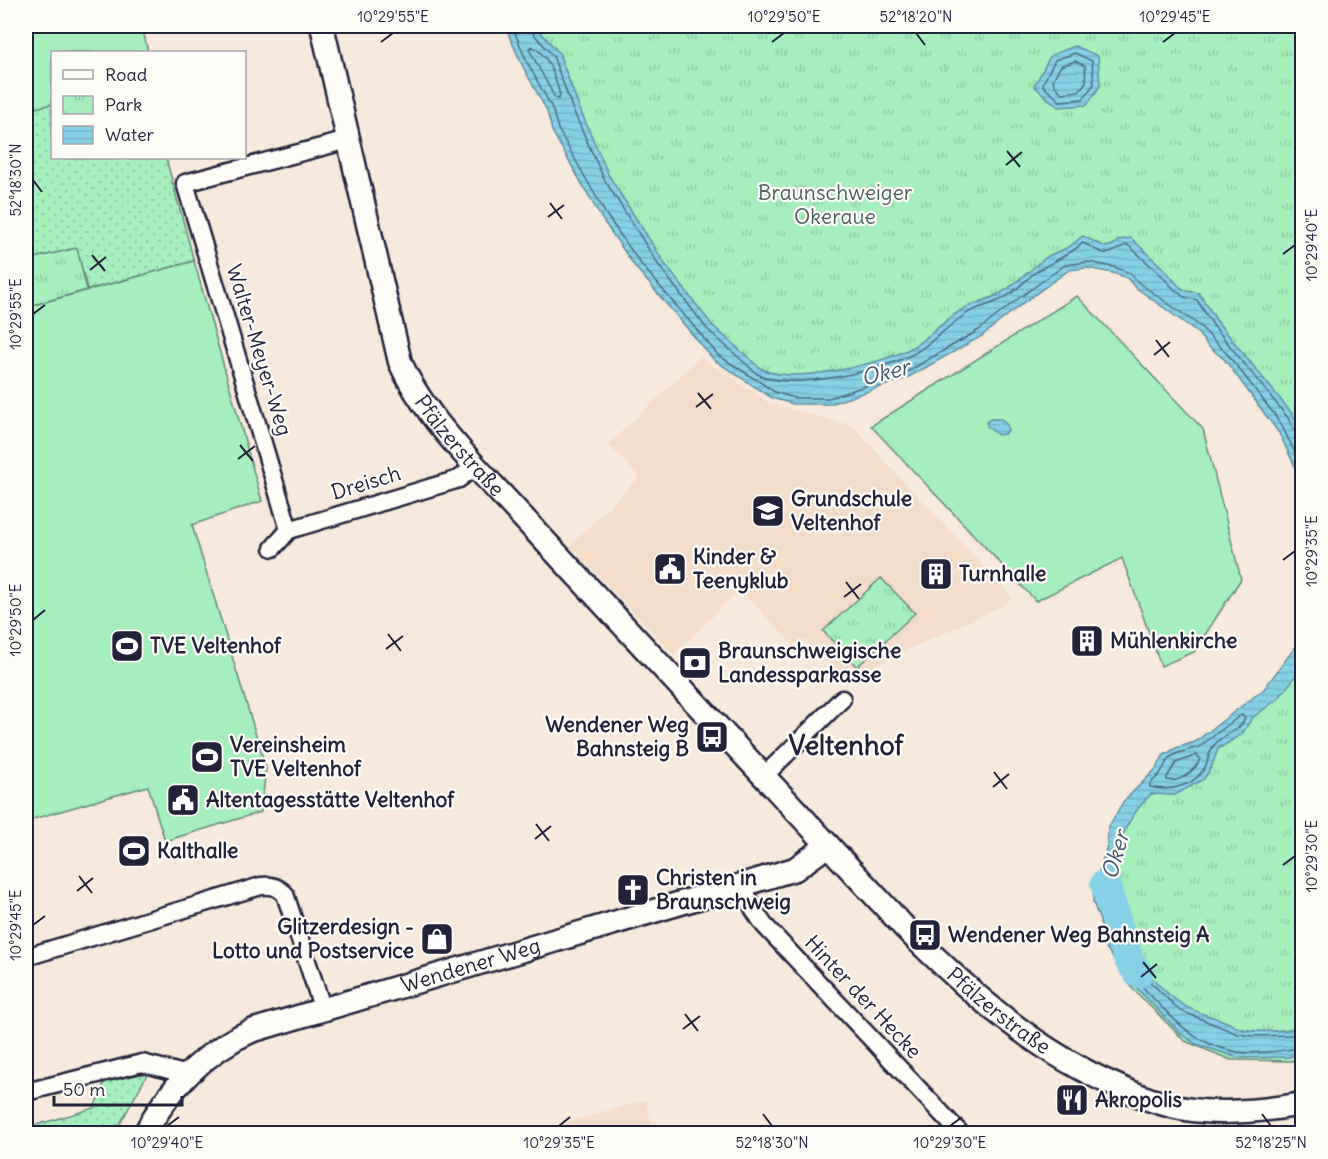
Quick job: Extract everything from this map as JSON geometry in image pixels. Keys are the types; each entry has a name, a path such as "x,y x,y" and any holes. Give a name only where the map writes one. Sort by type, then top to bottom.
{"street":[{"name":"Pfälzerstraße","path":"322,26 400,362 410,384 437,424 475,466 907,930 964,986 1010,1024 1071,1064 1097,1078 1164,1104 1202,1111 1251,1112 1302,1104"},
{"name":"Walter-Meyer-Weg","path":"289,530 185,183 348,140"},
{"name":"Dreisch","path":"289,530 459,478 475,466"},
{"path":"273,548 289,530"},
{"path":"764,776 842,699"},
{"name":"Wendener Weg","path":"145,1134 165,1100 188,1075 206,1058 234,1039 251,1031 795,869 828,845"},
{"name":"Hinter der Hecke","path":"742,884 764,925 961,1134"},
{"path":"26,957 270,885 279,888 285,894 323,1010"},
{"path":"26,1092 142,1063 188,1075"}],"shaded area":[{"name":"Grundschule Veltenhof","path":"700,357 769,403 852,426 1012,597 1006,604 843,680 805,639 795,647 740,589 674,654 570,546 639,477 609,444"},
{"path":"645,1100 654,1133 530,1133"}],"green space":[{"path":"26,26 142,26 148,51 51,51 51,104 26,110"},
{"name":"Braunschweiger Okeraue","path":"527,26 1302,26 1302,473 1275,417 1209,335 1129,269 1072,259 909,374 766,379 709,336 628,233"},
{"path":"51,104 51,159 166,159 194,261 87,290 77,248 26,260 26,110"},
{"path":"77,248 87,290 26,307 26,260"},
{"name":"TVE Veltenhof","path":"194,261 262,501 192,525 266,768 261,812 165,841 148,786 26,821 26,303 27,307"},
{"path":"1077,296 1203,429 1241,579 1194,652 1161,666 1122,558 1036,601 871,426"},
{"path":"881,578 915,613 857,667 823,631"},
{"path":"1302,645 1302,1057 1292,1061 1231,1060 1185,1041 1132,988 1106,946 1112,823 1267,692"},
{"path":"148,1073 115,1133 26,1134 26,1128 94,1108 105,1081"}],"water":[{"path":"505,26 535,26 559,53 579,107 609,176 665,264 712,325 760,368 774,373 813,374 858,366 897,354 911,348 959,311 1001,293 1048,256 1068,247 1083,236 1105,247 1119,240 1131,238 1178,285 1186,291 1199,293 1217,321 1293,415 1302,434 1302,481 1279,433 1225,360 1208,346 1196,331 1135,287 1127,278 1087,268 1069,270 982,336 907,378 830,404 793,404 772,398 714,360 636,268 602,219 552,131 547,111 522,65"},
{"path":"1075,46 1098,56 1100,86 1087,105 1058,107 1034,86 1051,55"},
{"path":"991,419 1001,419 1007,425 1008,431 998,435 988,427 986,422"},
{"path":"1302,638 1301,669 1279,698 1252,718 1242,734 1218,749 1204,779 1175,795 1151,794 1139,808 1121,840 1113,876 1114,912 1123,939 1145,970 1172,997 1191,1009 1246,1030 1281,1030 1302,1025 1302,1054 1288,1057 1239,1058 1196,1044 1180,1033 1129,980 1104,945 1100,921 1093,902 1094,886 1107,846 1108,828 1123,802 1155,770 1164,755 1176,748 1195,742 1264,689"}],"waterway":[{"name":"Oker","path":"1105,884 1129,960 1138,973"}],"place":[{"name":"Grundschule Veltenhof","path":"768,511"},
{"name":"Kinder & Teenyklub","path":"670,569"},
{"name":"Turnhalle","path":"936,574"},
{"name":"Mühlenkirche","path":"1087,641"},
{"name":"TVE Veltenhof","path":"127,646"},
{"name":"Braunschweigische Landessparkasse","path":"695,663"},
{"name":"Wendener Weg Bahnsteig B","path":"712,737"},
{"name":"Vereinsheim TVE Veltenhof","path":"207,757"},
{"name":"Altentagesstätte Veltenhof","path":"183,800"},
{"name":"Kalthalle","path":"134,851"},
{"name":"Christen in Braunschweig","path":"633,890"},
{"name":"Wendener Weg Bahnsteig A","path":"925,935"},
{"name":"Glitzerdesign - Lotto und Postservice","path":"437,939"},
{"name":"Akropolis","path":"1072,1100"}],"district":[{"name":"Veltenhof","path":"846,746"}]}
